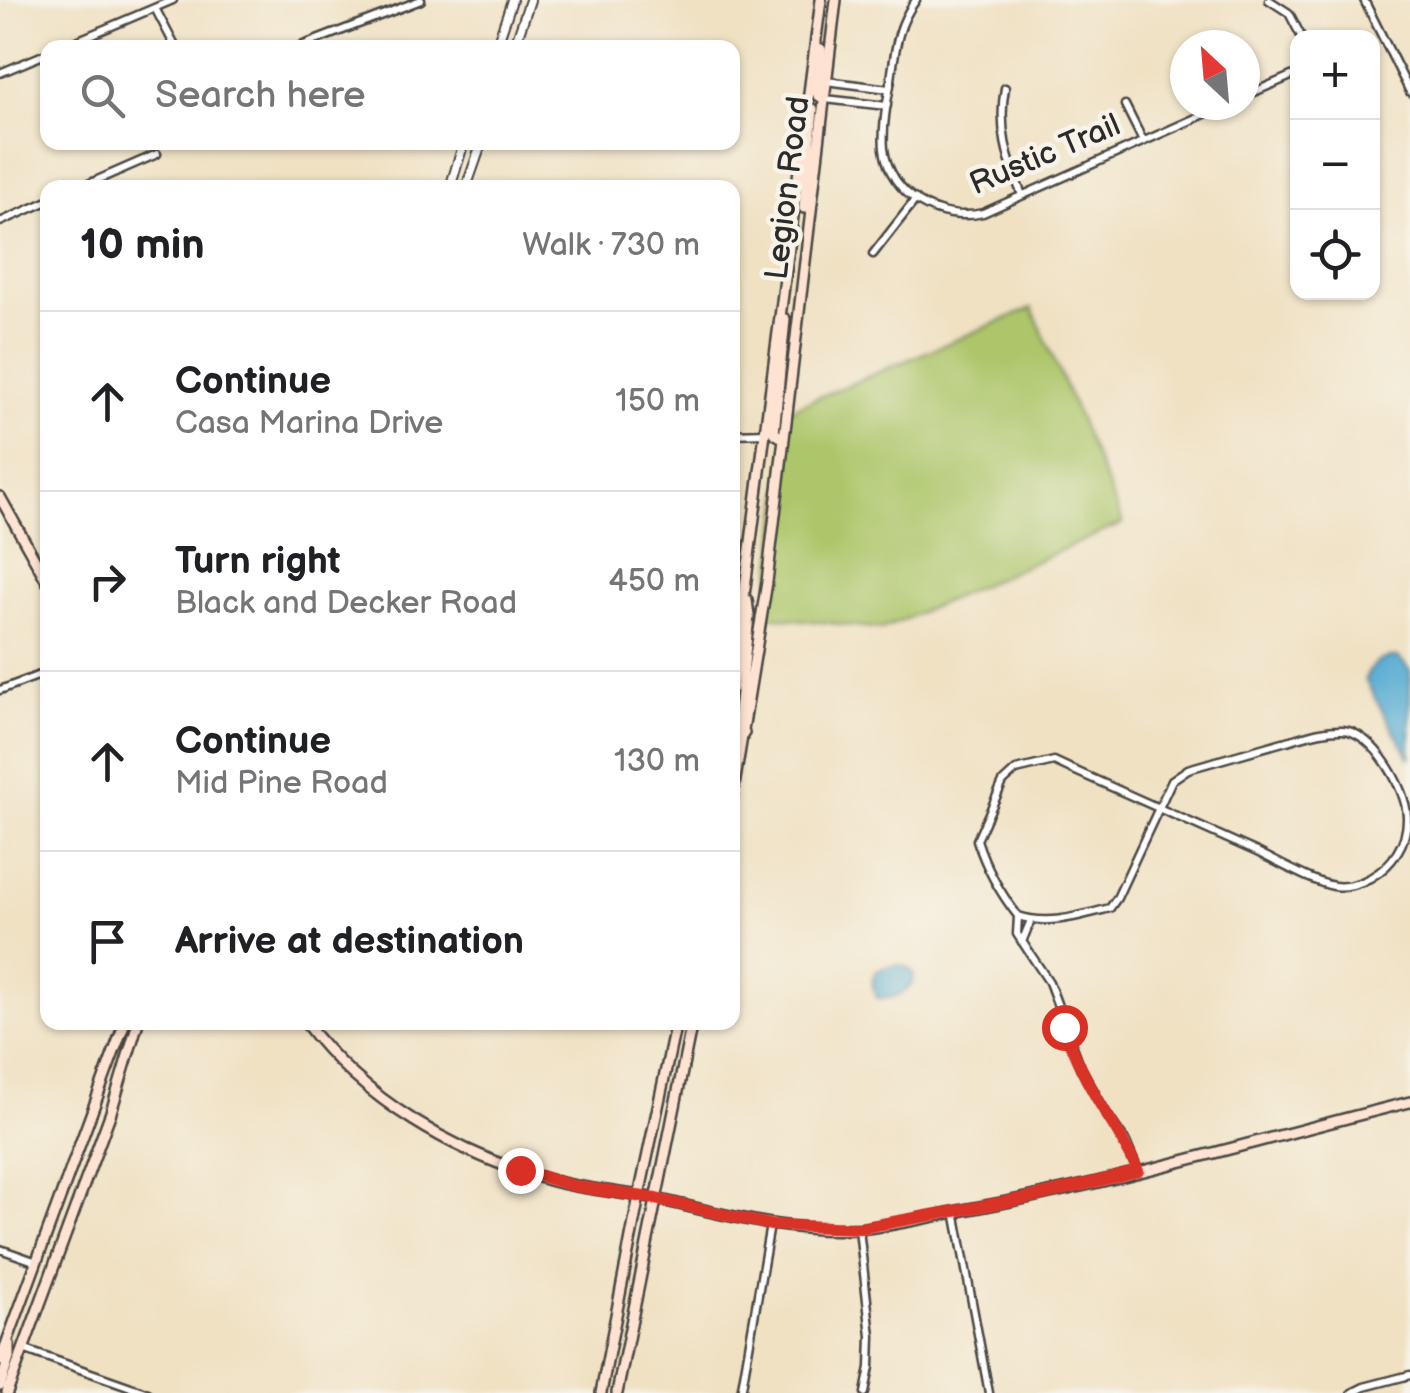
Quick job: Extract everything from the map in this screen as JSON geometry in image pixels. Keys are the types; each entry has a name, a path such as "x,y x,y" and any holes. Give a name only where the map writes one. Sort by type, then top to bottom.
{"main road":[{"name":"Legion Road","path":"740,630 821,0"},
{"name":"Legion Road","path":"740,755 767,581 836,0"},
{"path":"820,12 823,19 817,90 824,98"},
{"path":"806,244 802,233 814,109 809,103"},
{"path":"781,312 786,327 774,433 783,438"},
{"path":"0,498 40,570"},
{"path":"740,695 749,616 746,587"},
{"path":"740,732 744,733"},
{"path":"0,1361 123,1030"},
{"path":"7,1393 110,1112 136,1030"},
{"path":"311,1030 366,1086 405,1115 493,1160 574,1186 656,1199 770,1225 860,1228 1038,1196 1410,1102"},
{"path":"601,1393 674,1030"},
{"path":"617,1393 686,1059 688,1030"},
{"path":"0,1386 9,1336"}],"street":[{"path":"79,40 173,0"},
{"path":"317,40 421,0"},
{"path":"499,40 512,0"},
{"path":"517,40 530,0"},
{"path":"873,254 916,199 898,182 887,162 884,138 899,30 916,0"},
{"path":"1269,0 1289,13 1298,30"},
{"path":"1364,0 1410,92"},
{"path":"155,8 172,40"},
{"path":"0,73 40,56"},
{"path":"1260,89 1290,76"},
{"path":"826,81 889,89"},
{"path":"1004,88 1003,135 1022,195"},
{"path":"824,98 887,106"},
{"path":"1125,105 1143,141"},
{"name":"Rustic Trail","path":"916,199 946,215 970,216 1191,120"},
{"path":"452,180 462,150"},
{"path":"469,180 479,150"},
{"path":"97,180 157,154"},
{"path":"0,222 40,204"},
{"path":"740,434 766,433"},
{"path":"0,690 40,675"},
{"path":"1159,808 1054,761 1016,770 1003,782 977,840 983,859 1018,916 1062,920 1110,908 1117,898 1159,808 1172,780 1188,769 1314,734 1346,730 1371,743 1379,754 1401,792 1407,816 1393,861 1361,883 1335,886 1159,808"},
{"path":"1018,916 1017,934 1049,982 1081,1068 1126,1142 1138,1171"},
{"path":"1022,942 1031,920"},
{"path":"1016,926 1028,932"},
{"path":"955,1211 988,1393"},
{"path":"740,1393 770,1225"},
{"path":"860,1228 872,1336 865,1393"},
{"path":"0,1250 37,1262"},
{"path":"23,1349 148,1393"},
{"path":"1352,1393 1410,1375"}],"green space":[{"path":"1032,308 1123,523 882,629 767,616 790,409"}],"water":[{"path":"1398,657 1410,670 1410,759 1365,679 1377,662"},
{"path":"897,965 912,972 912,984 899,995 877,998 875,974"}],"route":[{"path":"520,1170 551,1181 656,1199 770,1225 846,1229 1038,1196 1138,1171 1126,1142 1081,1068 1064,1027"}]}
